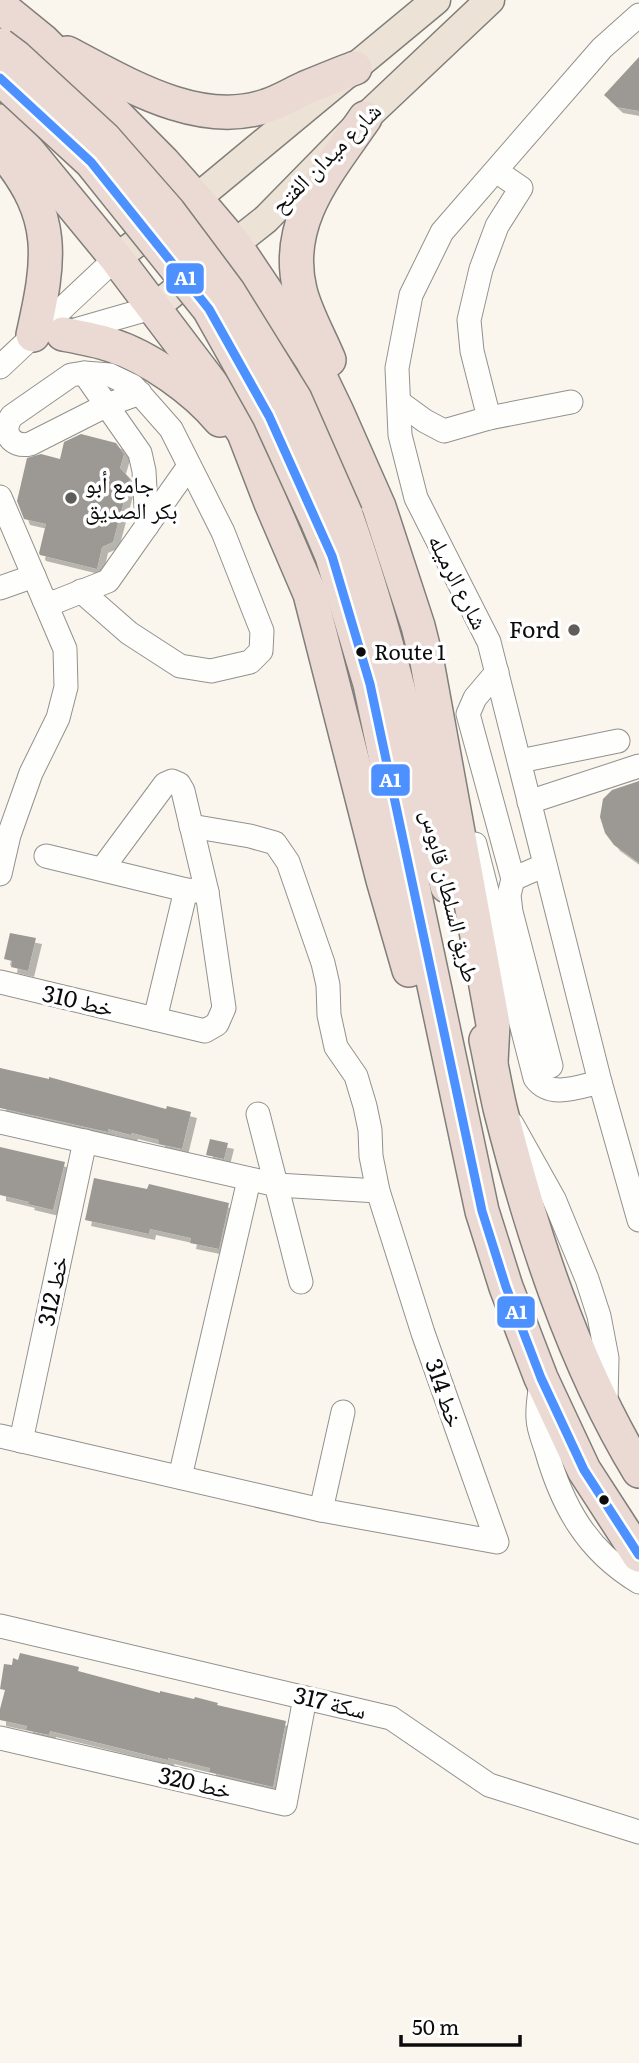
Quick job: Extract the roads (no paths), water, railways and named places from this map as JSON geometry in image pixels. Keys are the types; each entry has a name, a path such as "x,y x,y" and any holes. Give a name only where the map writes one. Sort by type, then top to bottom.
{"highway":[{"path":"4,6 43,40 111,110 196,199 235,245 312,360 379,507"},
{"path":"43,40 150,95 188,107 232,113 265,107 355,68"},
{"name":"طريق السلطان قابوس","path":"0,45 105,139 169,212 228,291 295,399 332,519 331,556 370,684 482,1211 506,1287 541,1378 584,1470 639,1555"},
{"name":"طريق السلطان قابوس","path":"0,78 91,162 209,309 269,416 365,568 393,668 500,1106 522,1185 576,1343 619,1437 639,1471"},
{"path":"0,118 95,195 104,200 115,200 131,194 140,184 144,171 142,160 111,110"},
{"path":"0,118 155,307 244,433 310,594 383,880 423,1018 449,1064"},
{"path":"365,118 312,195 297,240 296,265 300,291 360,431 379,507 427,662 493,1024 491,1062"},
{"path":"0,149 20,172 38,204 43,224 46,251 42,293 28,346 113,345 164,372 208,406 259,473"},
{"path":"244,433 243,411 214,361 206,340 211,320 235,306 251,305 263,313 312,398 337,412"}],"main road":[{"name":"شارع ميدان الفتح","path":"116,258 196,199 436,0"},
{"name":"شارع ميدان الفتح","path":"155,307 266,219 365,118 490,0"}],"street":[{"name":"شارع الرميله","path":"639,15 602,48 442,232 411,295 397,368 400,435 416,498 489,642 600,1082 629,1142 639,1220"},
{"path":"489,418 472,351 469,320 481,269 497,226 521,188 496,170"},
{"path":"28,346 116,258"},
{"path":"28,346 155,307"},
{"path":"84,373 140,453 144,471 146,526"},
{"path":"82,592 129,633 180,666 211,671 250,662 261,651 262,631 223,531 171,429 140,393 133,386 110,375 71,375 12,416 7,425 8,435 20,445 30,444 107,405 140,393"},
{"path":"399,402 443,431 489,418 571,402"},
{"path":"49,605 108,581 190,466"},
{"path":"0,497 49,605 65,649 66,687 58,718 31,772 9,835 0,874"},
{"path":"0,588 34,576"},
{"path":"427,662 436,683 535,1078 545,1088 557,1091 600,1082"},
{"path":"497,672 475,698 468,714 513,879 509,895 511,912 551,1066"},
{"path":"520,761 618,741"},
{"path":"528,802 639,766"},
{"path":"102,869 162,787 168,782 176,782 181,788 191,826 197,891 155,1019"},
{"name":"خط 314","path":"10,1438 321,1510 497,1542 423,1333 378,1192 365,1106 356,1076 336,1047 323,964 288,862 275,843 191,826"},
{"path":"46,856 197,891"},
{"path":"513,879 545,865"},
{"name":"خط 310","path":"0,982 205,1031 217,1024 224,1008 197,891"},
{"path":"258,1114 300,1282"},
{"path":"0,1122 249,1180 277,1185 378,1192"},
{"name":"خط 312","path":"10,1438 85,1142"},
{"path":"180,1478 249,1180"},
{"path":"541,1378 537,1419 555,1479 572,1515 594,1547 623,1573 639,1582"},
{"path":"321,1510 343,1412"},
{"name":"سكة 317","path":"0,1626 390,1717 489,1784 639,1832"},
{"name":"خط 320","path":"0,1738 285,1804 305,1698"}],"place":[{"name":"جامع أبو بكر الصديق","path":"71,498"},
{"name":"Ford","path":"574,630"},
{"name":"Route 1","path":"361,652"}]}
